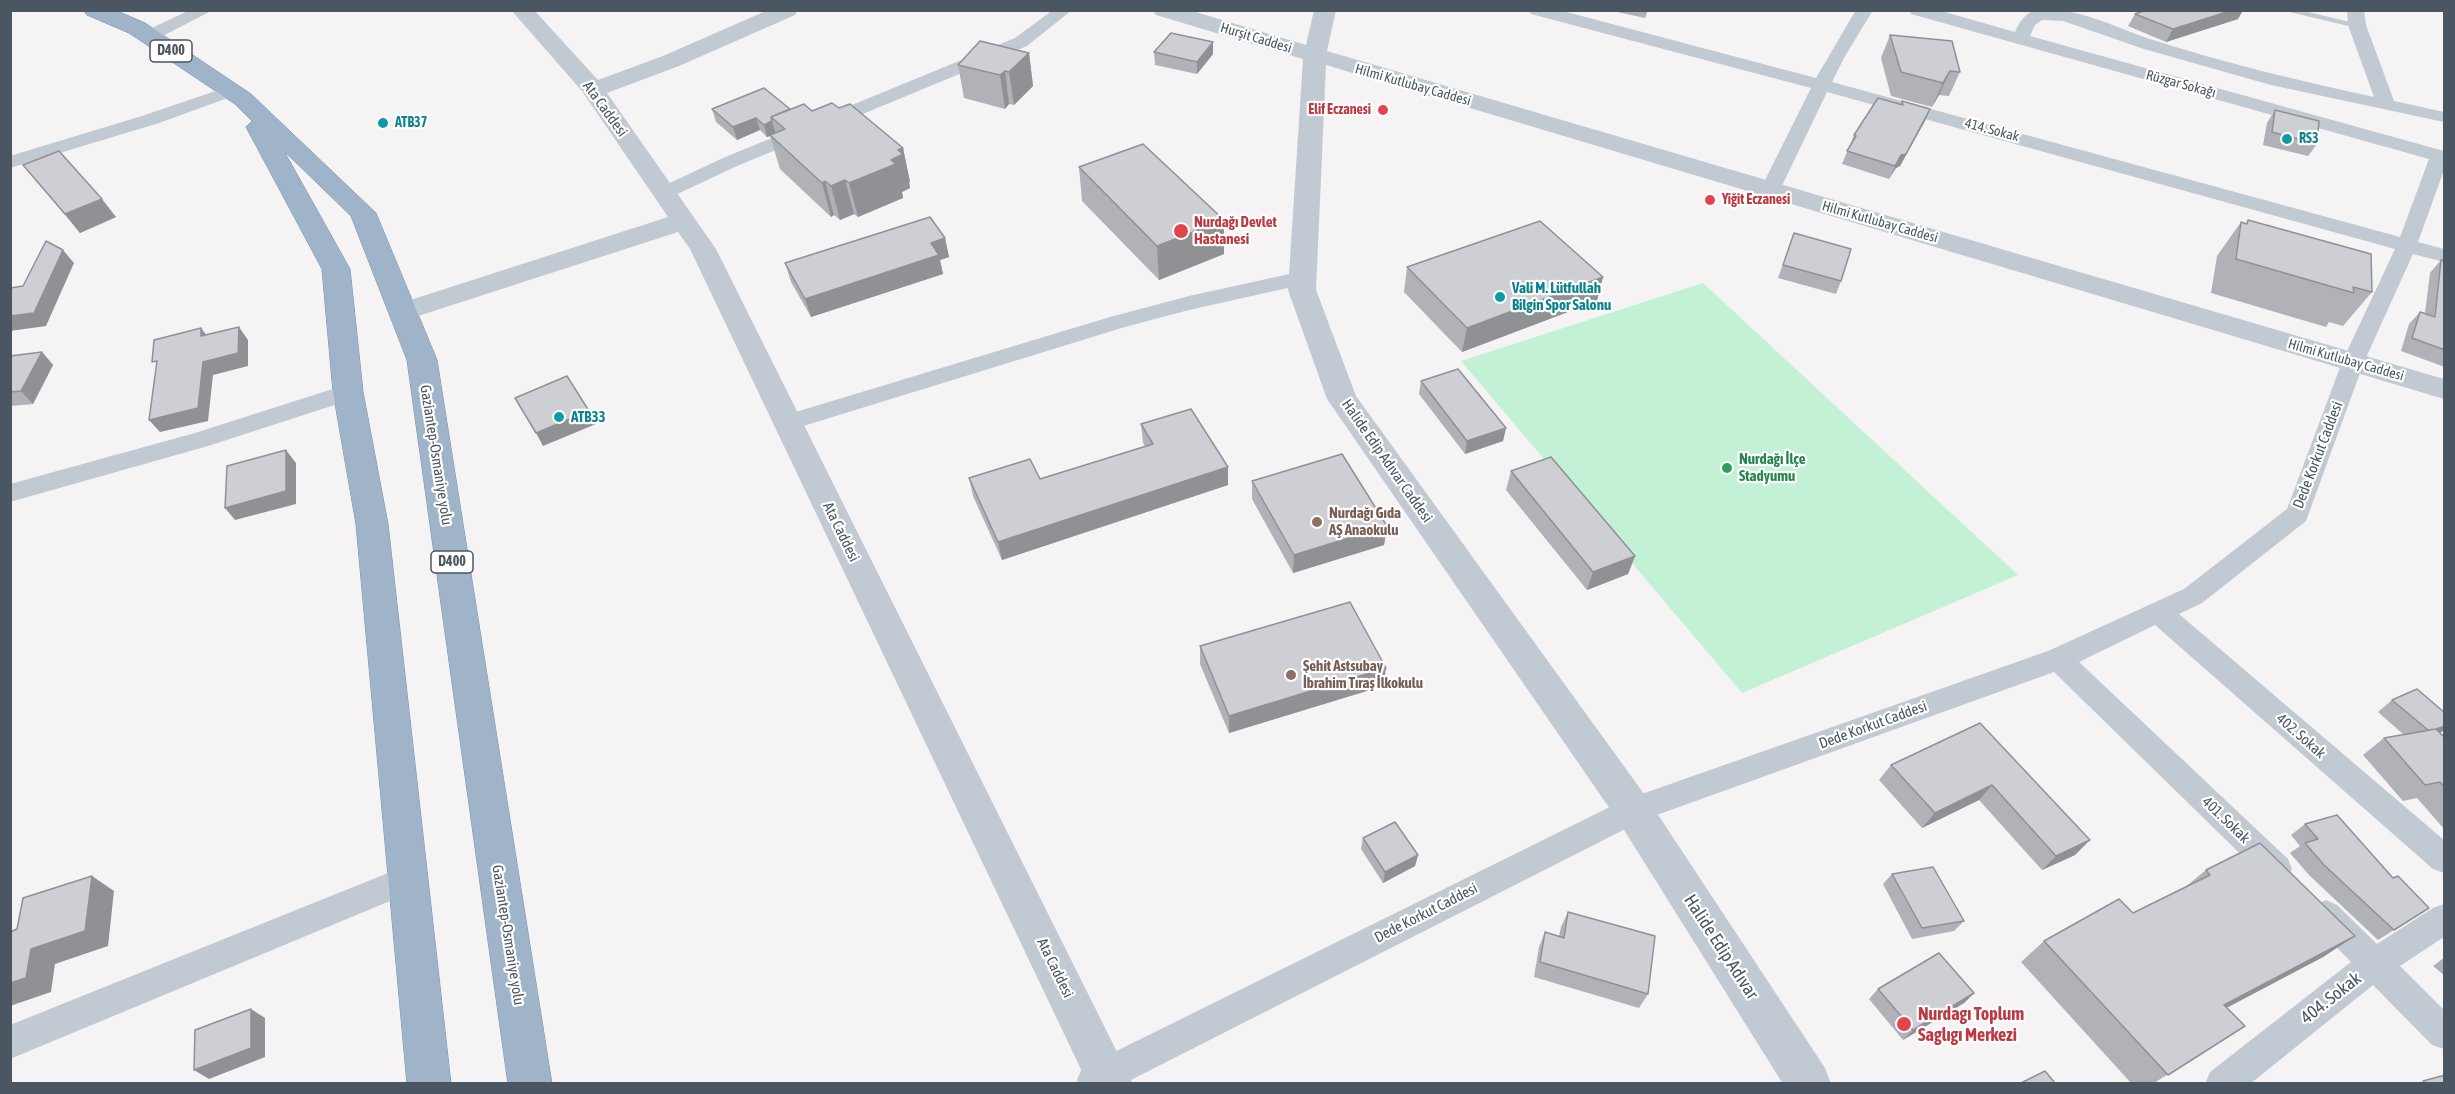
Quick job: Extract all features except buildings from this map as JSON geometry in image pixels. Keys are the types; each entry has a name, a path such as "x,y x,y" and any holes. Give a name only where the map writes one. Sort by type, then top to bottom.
{"highway":[{"name":"Gaziantep-Osmaniye yolu","path":"95,10 137,28 237,95 363,213 422,360 530,1083"},
{"name":"Gaziantep-Osmaniye yolu","path":"237,95 336,269 348,392 372,524 429,1083"}],"street":[{"path":"149,36 205,10"},
{"name":"Ata Caddesi","path":"522,10 593,90 703,249 1102,1080"},
{"path":"593,90 671,61 787,10"},
{"path":"664,193 730,162 1021,42 1064,10"},
{"name":"Hurşit Caddesi","path":"1164,10 1315,56"},
{"name":"Halide Edip Adıvar Caddesi","path":"1325,10 1315,56 1302,290 1342,399 1633,810"},
{"name":"414. Sokak","path":"1537,10 1584,16 2445,256"},
{"path":"1770,190 1835,58 1865,10"},
{"name":"Rüzgar Sokağı","path":"1917,10 2442,156"},
{"path":"2020,39 2028,22 2038,15 2065,16 2150,45 2277,81 2445,117"},
{"path":"2356,18 2386,103"},
{"name":"Hilmi Kutlubay Caddesi","path":"1315,56 2445,389"},
{"path":"10,162 237,95"},
{"name":"Dede Korkut Caddesi","path":"1102,1080 1633,810 2058,659 2193,596 2297,514 2353,362 2407,245 2442,156"},
{"path":"402,312 684,221"},
{"path":"787,423 1128,319 1303,278"},
{"path":"10,494 200,440 348,392"},
{"name":"402. Sokak","path":"2158,612 2445,859"},
{"name":"401. Sokak","path":"2058,659 2376,963 2445,1033"},
{"name":"Halide Edip Adıvar","path":"1633,810 1809,1083"},
{"path":"10,1042 408,879"},
{"name":"404. Sokak","path":"2222,1083 2376,963 2445,919"}],"lane":[{"path":"2285,10 2356,18"}],"green space":[{"name":"Nurdağı İlçe Stadyumu","path":"1703,283 2018,575 1742,693 1461,361"}],"place":[{"name":"Elif Eczanesi","path":"1383,110"},
{"name":"ATB37","path":"383,123"},
{"name":"RS3","path":"2287,139"},
{"name":"Yiğit Eczanesi","path":"1710,200"},
{"name":"Nurdağı Devlet Hastanesi","path":"1181,231"},
{"name":"Vali M. Lütfullah Bilgin Spor Salonu","path":"1500,297"},
{"name":"ATB33","path":"559,417"},
{"name":"Nurdağı İlçe Stadyumu","path":"1727,468"},
{"name":"Nurdağı Gıda AŞ Anaokulu","path":"1317,522"},
{"name":"Şehit Astsubay İbrahim Tıraş İlkokulu","path":"1291,675"},
{"name":"Nurdagı Toplum Saglıgı Merkezi","path":"1904,1024"}]}
